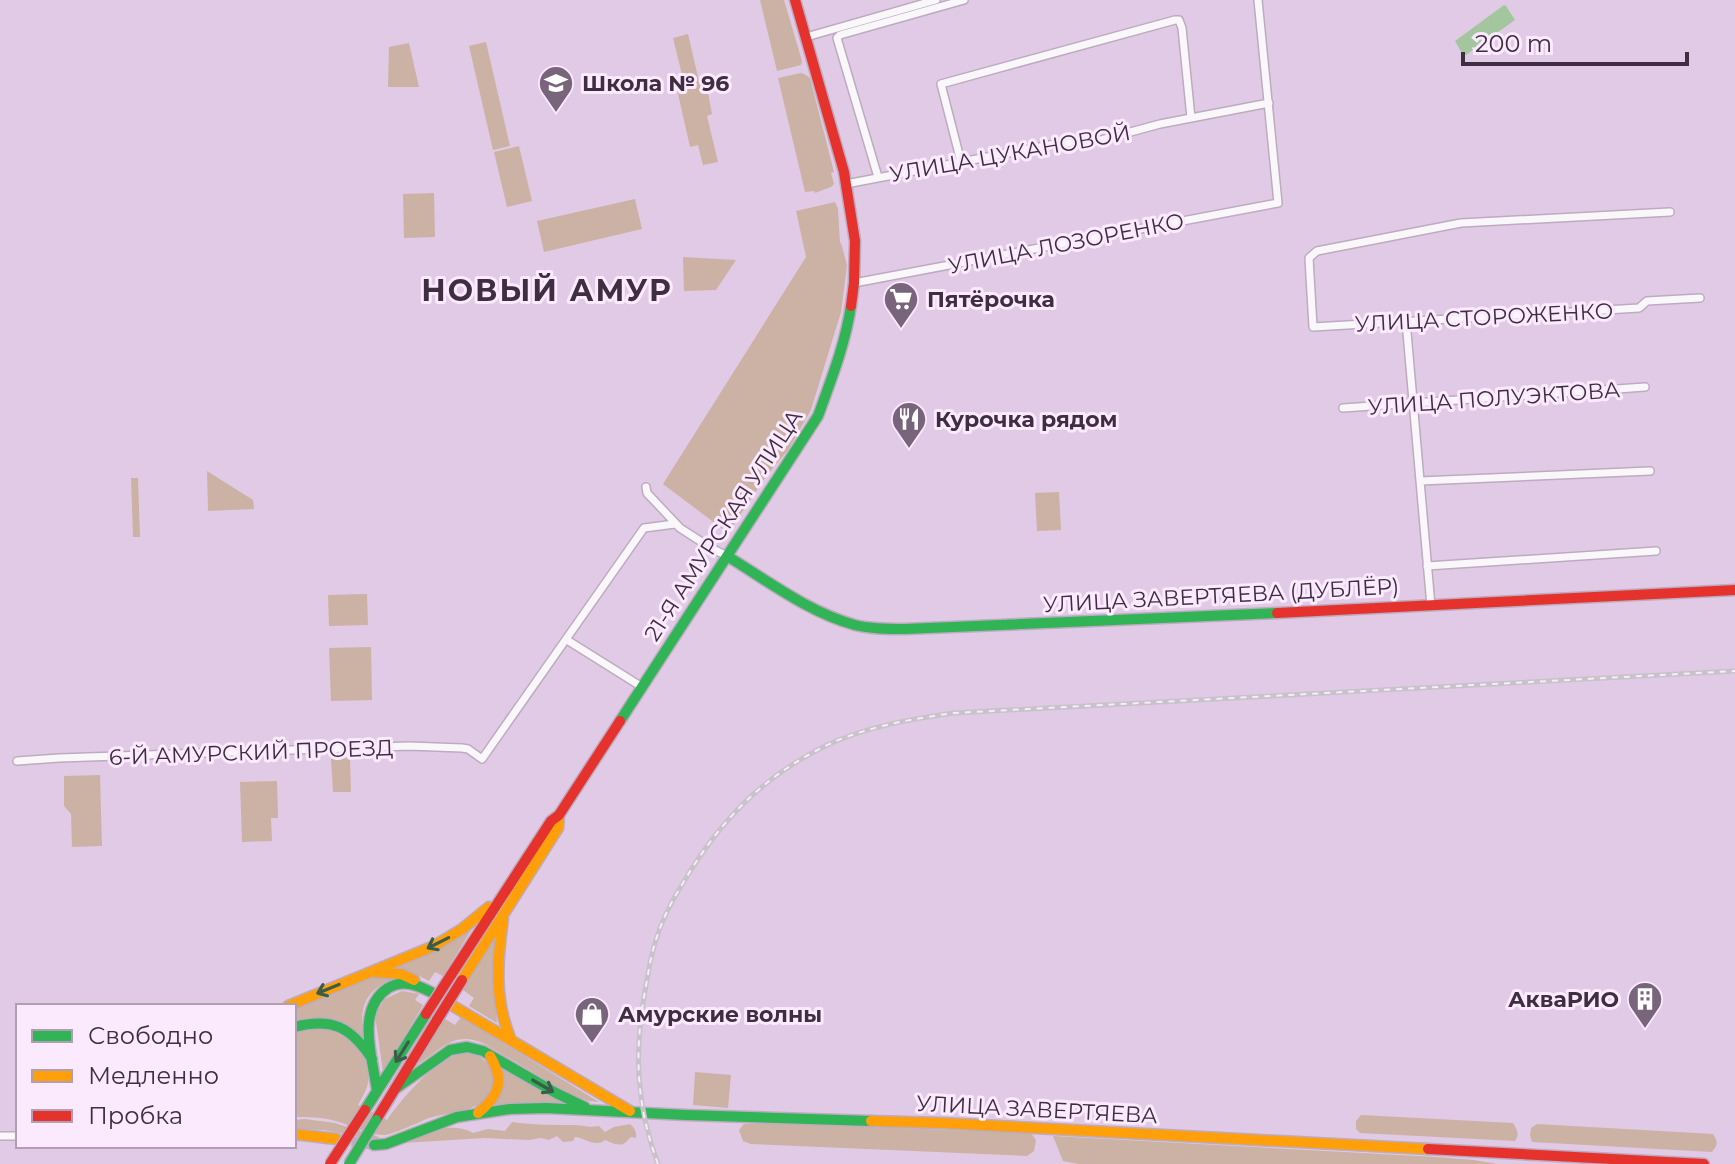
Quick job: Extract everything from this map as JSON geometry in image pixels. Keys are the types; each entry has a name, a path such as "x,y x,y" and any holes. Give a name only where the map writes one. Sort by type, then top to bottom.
{"main road":[{"name":"21-Я АМУРСКАЯ УЛИЦА","path":"330,1164 496,904 551,821 559,815 818,416 848,326 854,283 855,241 846,184 795,0"},
{"name":"УЛИЦА ЗАВЕРТЯЕВА (ДУБЛЁР)","path":"727,556 819,612 858,626 879,629 1735,590"},
{"name":"21-Я АМУРСКАЯ УЛИЦА","path":"349,1164 558,828 559,815"},
{"path":"293,1004 447,939 496,904"},
{"path":"504,913 498,959 499,1005 501,1019 512,1042"},
{"path":"369,972 401,974 412,978 426,990 410,983 399,983 375,999 369,1020 377,1091"},
{"path":"453,1006 633,1113"},
{"path":"296,1027 325,1022 344,1028 360,1042 374,1063"},
{"path":"395,1089 444,1053 455,1048 473,1047 583,1107 600,1111 605,1106 605,1097"},
{"path":"478,1113 495,1097 499,1086 497,1066 489,1054"},
{"name":"УЛИЦА ЗАВЕРТЯЕВА","path":"374,1145 386,1144 447,1120 478,1113 537,1108 942,1123 1704,1164"},
{"path":"296,1134 336,1139"}],"street":[{"path":"806,37 936,0"},
{"path":"878,177 837,38 964,0"},
{"path":"1258,0 1269,103"},
{"path":"961,162 941,84 1175,20 1179,20 1182,28 1191,118"},
{"name":"УЛИЦА ЦУКАНОВОЙ","path":"846,184 1055,144 1101,140 1160,124 1269,103"},
{"name":"УЛИЦА ЛОЗОРЕНКО","path":"854,283 1278,203 1269,103"},
{"name":"УЛИЦА СТОРОЖЕНКО","path":"1670,212 1461,223 1317,251 1309,258 1313,327 1639,308 1647,301 1700,298"},
{"path":"1406,321 1431,606"},
{"name":"УЛИЦА ПОЛУЭКТОВА","path":"1343,408 1645,387"},
{"path":"1420,481 1650,471"},
{"path":"646,487 647,493 675,524 727,556"},
{"path":"642,687 567,640 644,528 675,524"},
{"path":"1427,566 1656,551"},
{"name":"6-Й АМУРСКИЙ ПРОЕЗД","path":"17,761 409,746 468,749 482,759 567,640"}],"shaded area":[{"path":"760,0 784,0 801,65 777,71"},
{"path":"1504,5 1515,20 1463,55 1455,41"},
{"path":"688,34 702,94 708,93 712,114 707,116 718,162 703,165 698,145 690,147 676,85 684,83 673,38"},
{"path":"486,42 510,146 493,150 469,46"},
{"path":"409,43 419,87 388,87 389,47"},
{"path":"801,73 810,78 834,172 831,173 834,184 815,193 805,192 778,78"},
{"path":"519,146 532,201 507,207 494,152"},
{"path":"434,193 435,237 404,238 403,194"},
{"path":"635,199 642,229 544,252 537,221"},
{"path":"835,202 840,243 847,265 841,312 811,410 788,450 728,533 663,484 806,257 796,211"},
{"path":"683,257 736,260 716,290 684,291"},
{"path":"207,471 253,500 254,509 208,511"},
{"path":"131,478 138,478 140,537 133,537"},
{"path":"1059,492 1061,530 1037,531 1035,493"},
{"path":"367,594 368,625 329,626 328,595"},
{"path":"371,647 372,700 331,701 329,648"},
{"path":"350,758 351,792 333,792 331,759"},
{"path":"100,775 102,846 72,847 71,814 64,806 64,776"},
{"path":"277,781 278,818 271,818 272,841 242,842 240,782"},
{"path":"472,925 443,976 435,972 429,981 397,967"},
{"path":"495,939 497,1023 469,1006 474,998 463,990"},
{"path":"367,978 394,978 376,989 366,1002 362,1018 363,1038 354,1031 296,1023 296,1006"},
{"path":"402,991 419,994 415,1000 423,1005 383,1072 375,1015 385,999"},
{"path":"461,1017 599,1102 588,1101 565,1091 474,1040 464,1039 447,1044 416,1065 445,1019 455,1025"},
{"path":"320,1027 349,1040 363,1056 369,1076 358,1105 387,1120 428,1073 455,1055 468,1053 483,1059 492,1071 492,1089 488,1097 471,1108 429,1118 387,1135 326,1119 296,1117 296,1033"},
{"path":"501,1068 566,1105 492,1107 502,1091"},
{"path":"695,1072 731,1075 728,1108 693,1105"},
{"path":"1361,1115 1513,1123 1517,1136 1515,1141 1360,1133 1356,1129 1356,1121"},
{"path":"296,1120 335,1123 379,1137 373,1140 324,1130 296,1129"},
{"path":"512,1122 599,1126 605,1132 630,1124 636,1138 631,1137 620,1144 605,1140 594,1143 575,1137 573,1141 563,1142 557,1136 549,1140 485,1138 403,1143 419,1135 447,1128 473,1133 488,1129 505,1131"},
{"path":"744,1124 1031,1133 1036,1140 1034,1151 1027,1156 751,1144 743,1141 739,1130"},
{"path":"1537,1124 1713,1134 1717,1143 1712,1152 1532,1142 1531,1128"},
{"path":"1053,1136 1436,1157 1497,1164 1079,1164 1063,1161"}],"tunnel":[{"path":"337,1139 374,1145"}],"railway":[{"path":"658,1164 645,1121 638,1057 641,1014 660,927 674,897 727,821 761,787 825,746 888,725 954,713 1735,671"}],"traffic: fast":[{"path":"620,721 818,416 841,348 851,306"},
{"path":"727,556 821,612 855,625 873,628 1277,613"},
{"path":"377,1091 369,1022 378,997 388,988 405,983 431,992"},
{"path":"365,1110 426,1014"},
{"path":"296,1027 319,1023 339,1027 356,1039 372,1059"},
{"path":"395,1089 450,1050 467,1047 483,1051 585,1107"},
{"path":"374,1145 386,1144 457,1117 510,1109 871,1121"},
{"path":"349,1164 376,1120"}],"traffic: slow":[{"path":"462,980 558,828 559,815"},
{"path":"293,1004 434,946 489,907"},
{"path":"503,919 498,980 502,1010 511,1040"},
{"path":"375,972 401,974 414,980"},
{"path":"453,1006 630,1111"},
{"path":"478,1113 498,1087 495,1065 490,1056"},
{"path":"871,1121 1428,1149"},
{"path":"296,1134 336,1139"}],"traffic: jam":[{"path":"795,0 844,172 855,241 851,306"},
{"path":"1277,613 1735,590"},
{"path":"451,975 620,721"},
{"path":"426,1014 451,975"},
{"path":"437,1020 462,980"},
{"path":"376,1120 437,1020"},
{"path":"330,1164 365,1110"},
{"path":"1428,1149 1704,1164"}],"place":[{"name":"Школа № 96","path":"556,114"},
{"name":"Пятёрочка","path":"901,330"},
{"name":"Курочка рядом","path":"909,450"},
{"name":"АкваРИО","path":"1645,1030"},
{"name":"Амурские волны","path":"592,1045"}],"district":[{"name":"НОВЫЙ АМУР","path":"547,291"}]}
